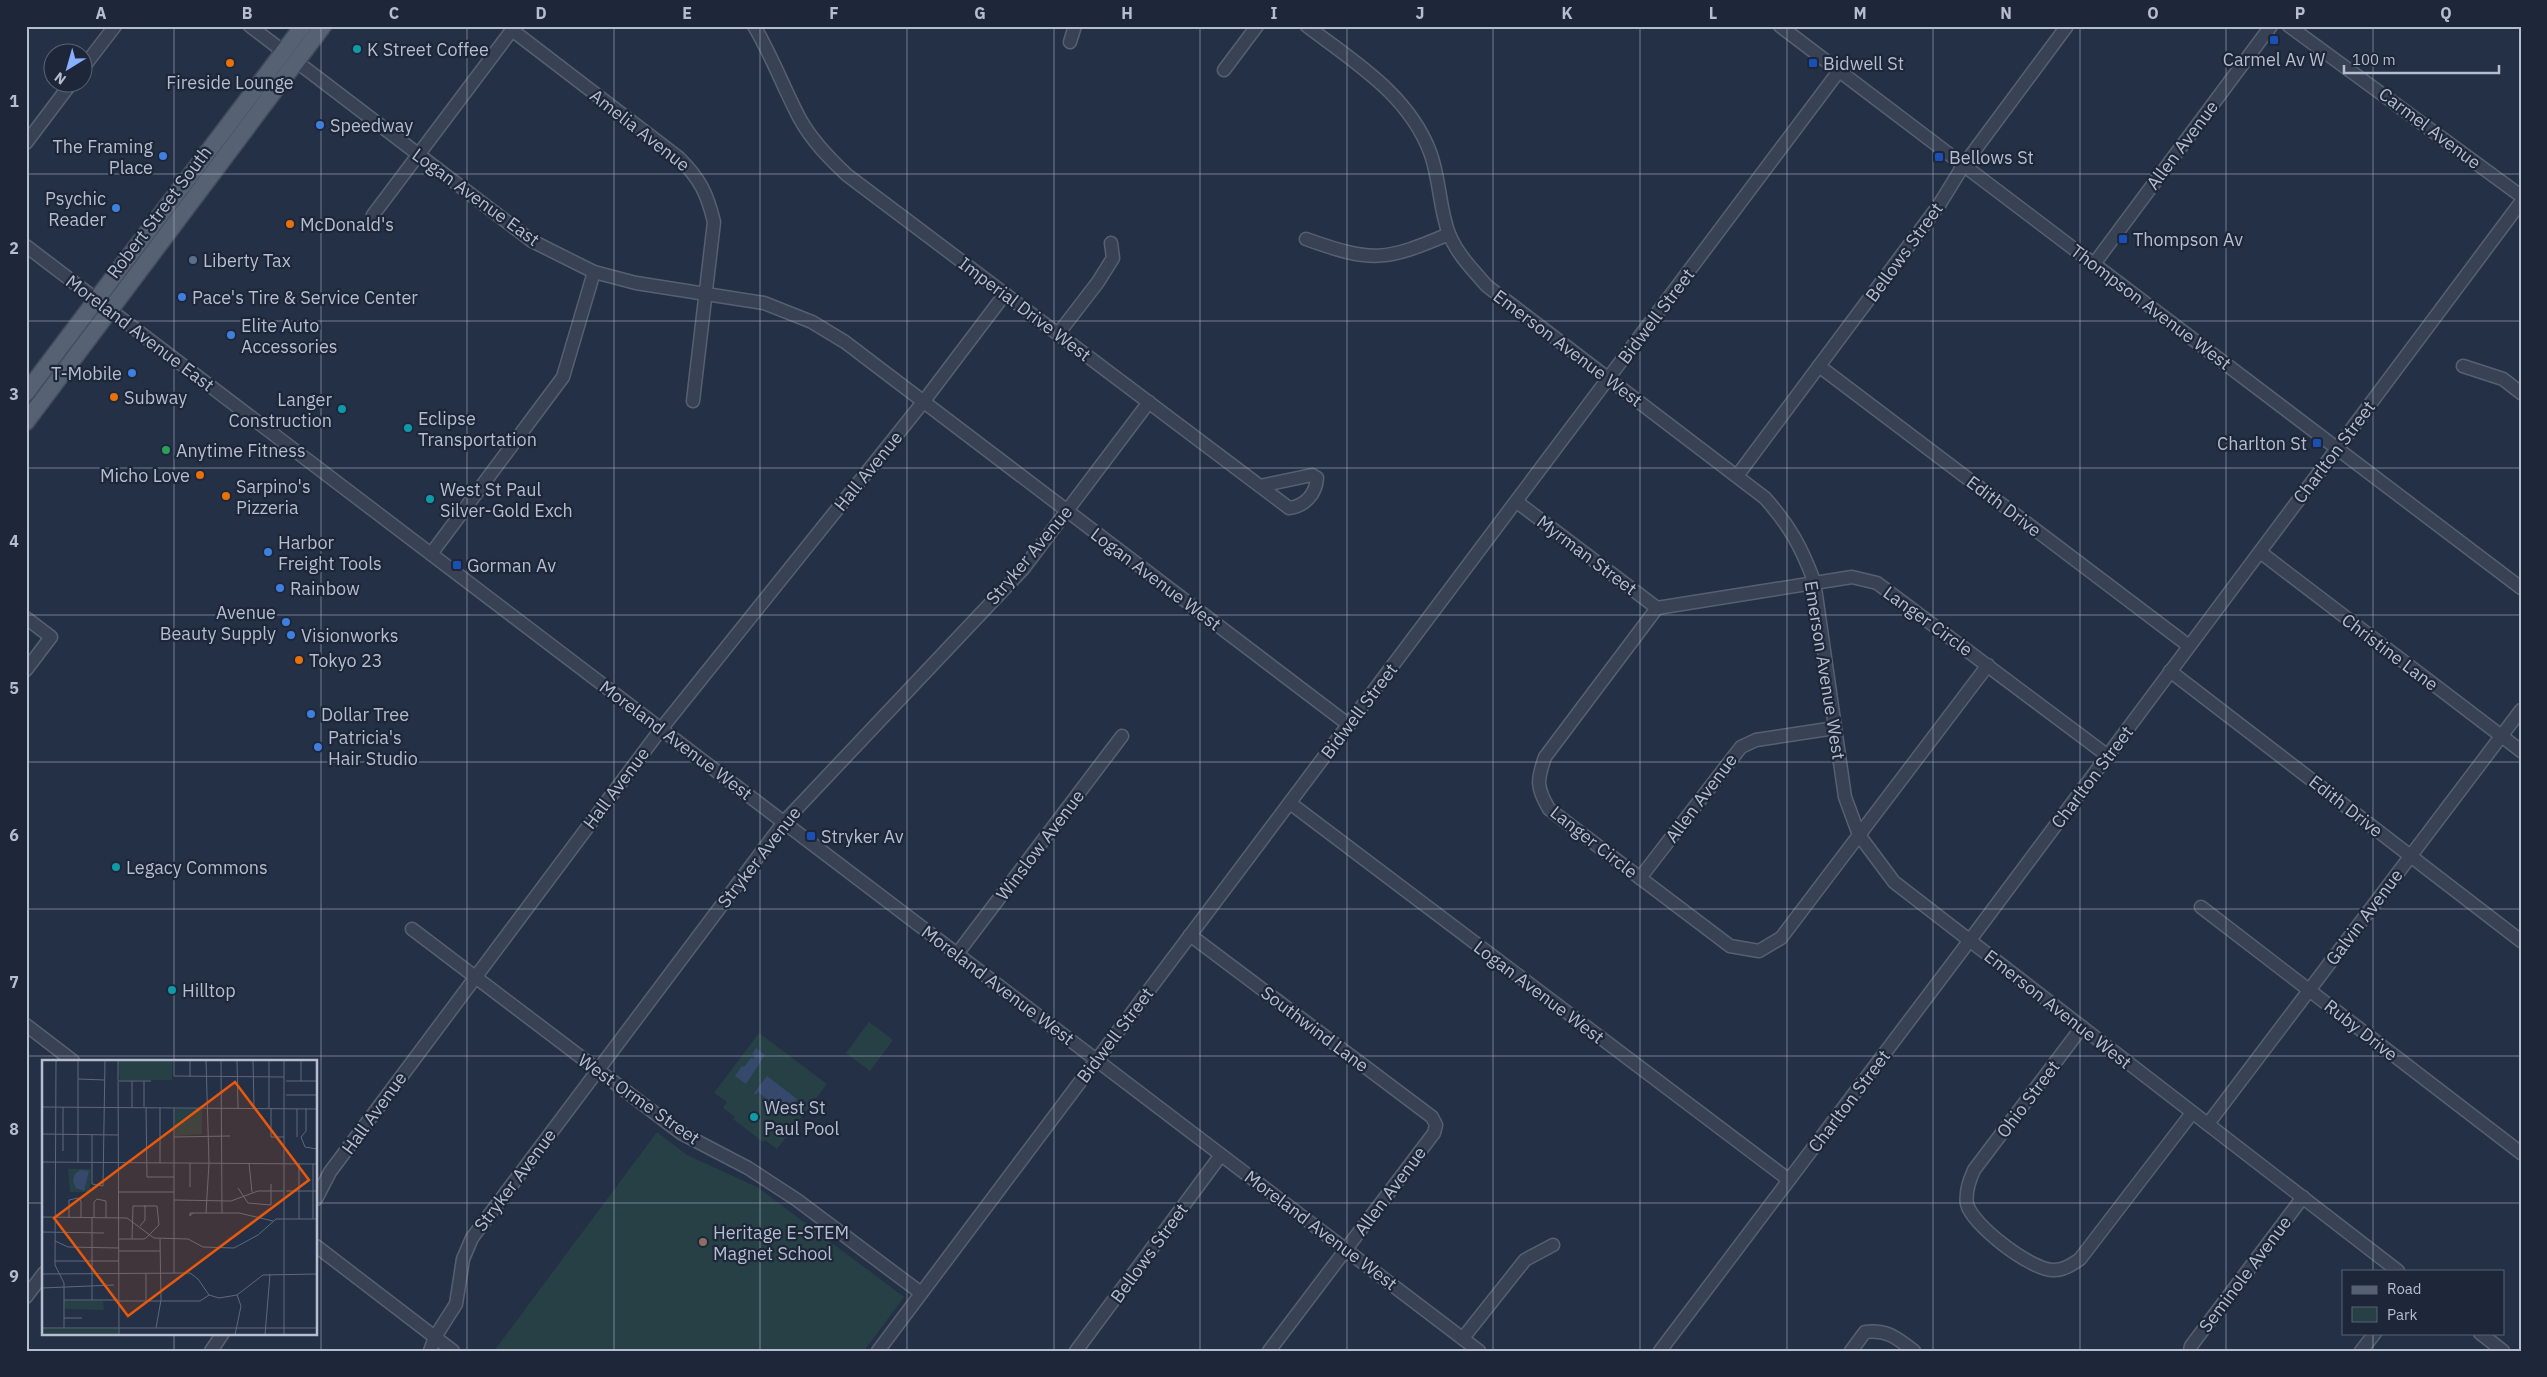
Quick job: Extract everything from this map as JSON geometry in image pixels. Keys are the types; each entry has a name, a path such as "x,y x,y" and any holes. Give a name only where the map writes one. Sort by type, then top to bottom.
{"main road":[{"name":"Robert Street South","path":"26,422 324,26"},
{"name":"Robert Street South","path":"26,393 301,28"},
{"path":"297,62 294,46 301,28"},
{"path":"274,93 286,61 284,52"}],"street":[{"path":"92,56 115,26"},
{"path":"250,26 284,52"},
{"name":"Imperial Drive West","path":"754,26 767,48 801,120 826,156 847,176 1260,486"},
{"path":"1070,42 1076,26"},
{"path":"1224,70 1257,26"},
{"name":"Emerson Avenue West","path":"1307,26 1382,84 1408,111 1430,152 1449,234 1466,263 1487,286 1608,380 1737,476 1764,498 1786,522 1803,550 1814,581 1845,797 1859,835 1894,882 2397,1270"},
{"name":"Thompson Avenue West","path":"1780,26 2521,588"},
{"name":"Bellows Street","path":"1737,476 1939,206 1963,166 2067,26"},
{"name":"Allen Avenue","path":"2094,264 2271,26"},
{"name":"Carmel Avenue","path":"2289,26 2521,196"},
{"name":"Amelia Avenue","path":"418,154 512,30 679,158 696,175 708,198 714,222 693,401"},
{"name":"Logan Avenue East","path":"297,62 532,241 594,272 636,283 707,292 764,303 812,322 845,342"},
{"name":"Bidwell Street","path":"878,1351 1839,71"},
{"path":"26,143 64,92"},
{"path":"373,215 418,154"},
{"name":"Charlton Street","path":"1660,1351 2108,756 2521,202"},
{"path":"1306,239 1346,254 1377,258 1406,252 1449,234"},
{"path":"1058,334 1098,282 1113,258 1111,243"},
{"name":"Moreland Avenue East","path":"26,246 517,619"},
{"path":"431,554 563,377 594,272"},
{"name":"Hall Avenue","path":"318,1195 330,1172 661,729 924,401 1005,294"},
{"name":"Logan Avenue West","path":"845,342 1349,725"},
{"name":"Edith Drive","path":"1819,366 2189,646"},
{"path":"2463,366 2503,379 2521,393"},
{"name":"Stryker Avenue","path":"430,1351 435,1337 456,1304 463,1258 472,1238 784,822 1023,569 1149,402"},
{"name":"Myrman Street","path":"1517,502 1657,608"},
{"name":"Christine Lane","path":"2260,552 2521,751"},
{"name":"Langer Circle","path":"1988,665 1781,938 1759,951 1730,946 1549,808 1540,794 1538,778 1545,757 1657,608 1814,581 1852,577 1877,583 1988,665 2108,756"},
{"path":"26,618 51,637 26,670"},
{"name":"Moreland Avenue West","path":"517,619 1479,1351"},
{"name":"Edith Drive","path":"2170,672 2521,941"},
{"name":"Galvin Avenue","path":"2208,1124 2521,710"},
{"name":"Allen Avenue","path":"1640,878 1741,747 1756,740 1835,728"},
{"name":"Winslow Avenue","path":"957,954 1122,736"},
{"name":"Logan Avenue West","path":"1290,803 1789,1180"},
{"name":"Ruby Drive","path":"2200,907 2521,1153"},
{"name":"West Orme Street","path":"412,929 681,1133 748,1168 797,1200 921,1293"},
{"name":"Southwind Lane","path":"1190,935 1432,1117 1436,1125"},
{"path":"26,1025 72,1060"},
{"name":"Ohio Street","path":"2082,1027 1974,1170 1967,1184 1967,1203 1974,1219 2027,1262 2054,1270 2080,1259 2192,1113"},
{"name":"Allen Avenue","path":"1269,1351 1434,1133 1436,1125"},
{"name":"Bellows Street","path":"1076,1351 1221,1155"},
{"name":"Seminole Avenue","path":"2190,1351 2303,1197"},
{"path":"1463,1338 1526,1260 1553,1245"},
{"path":"318,1248 453,1351"},
{"path":"26,1297 42,1277"},
{"path":"1851,1351 1866,1332 1876,1330 1889,1332 1914,1351"},
{"path":"210,1351 223,1334"},
{"path":"2362,1351 2374,1334"},
{"path":"2481,1334 2502,1351"}],"green space":[{"path":"869,1022 893,1040 870,1071 846,1053"},
{"path":"759,1033 827,1084 777,1149 765,1140 763,1142 733,1119 735,1117 723,1108 727,1102 714,1093"},
{"name":"Heritage E-STEM Magnet School","path":"657,1132 687,1155 757,1187 904,1297 864,1351 494,1351"}],"water":[{"path":"756,1048 765,1055 746,1084 735,1076 742,1066 744,1067 751,1058 753,1059 755,1056 752,1054"},
{"path":"767,1076 797,1099 786,1114 758,1092 756,1095 754,1093"}],"place":[{"name":"Carmel Av W","path":"2274,40"},
{"name":"K Street Coffee","path":"357,49"},
{"name":"Fireside Lounge","path":"230,63"},
{"name":"Bidwell St","path":"1813,63"},
{"name":"Speedway","path":"320,125"},
{"name":"The Framing Place","path":"163,156"},
{"name":"Bellows St","path":"1939,157"},
{"name":"Psychic Reader","path":"116,208"},
{"name":"McDonald's","path":"290,224"},
{"name":"Thompson Av","path":"2123,239"},
{"name":"Liberty Tax","path":"193,260"},
{"name":"Pace's Tire & Service Center","path":"182,297"},
{"name":"Elite Auto Accessories","path":"231,335"},
{"name":"T-Mobile","path":"132,373"},
{"name":"Subway","path":"114,397"},
{"name":"Langer Construction","path":"342,409"},
{"name":"Eclipse Transportation","path":"408,428"},
{"name":"Charlton St","path":"2317,443"},
{"name":"Anytime Fitness","path":"166,450"},
{"name":"Micho Love","path":"200,475"},
{"name":"Sarpino's Pizzeria","path":"226,496"},
{"name":"West St Paul Silver-Gold Exch","path":"430,499"},
{"name":"Harbor Freight Tools","path":"268,552"},
{"name":"Gorman Av","path":"457,565"},
{"name":"Rainbow","path":"280,588"},
{"name":"Avenue Beauty Supply","path":"286,622"},
{"name":"Visionworks","path":"291,635"},
{"name":"Tokyo 23","path":"299,660"},
{"name":"Dollar Tree","path":"311,714"},
{"name":"Patricia's Hair Studio","path":"318,747"},
{"name":"Stryker Av","path":"811,836"},
{"name":"Legacy Commons","path":"116,867"},
{"name":"Hilltop","path":"172,990"},
{"name":"West St Paul Pool","path":"754,1117"},
{"name":"Heritage E-STEM Magnet School","path":"703,1242"}]}
